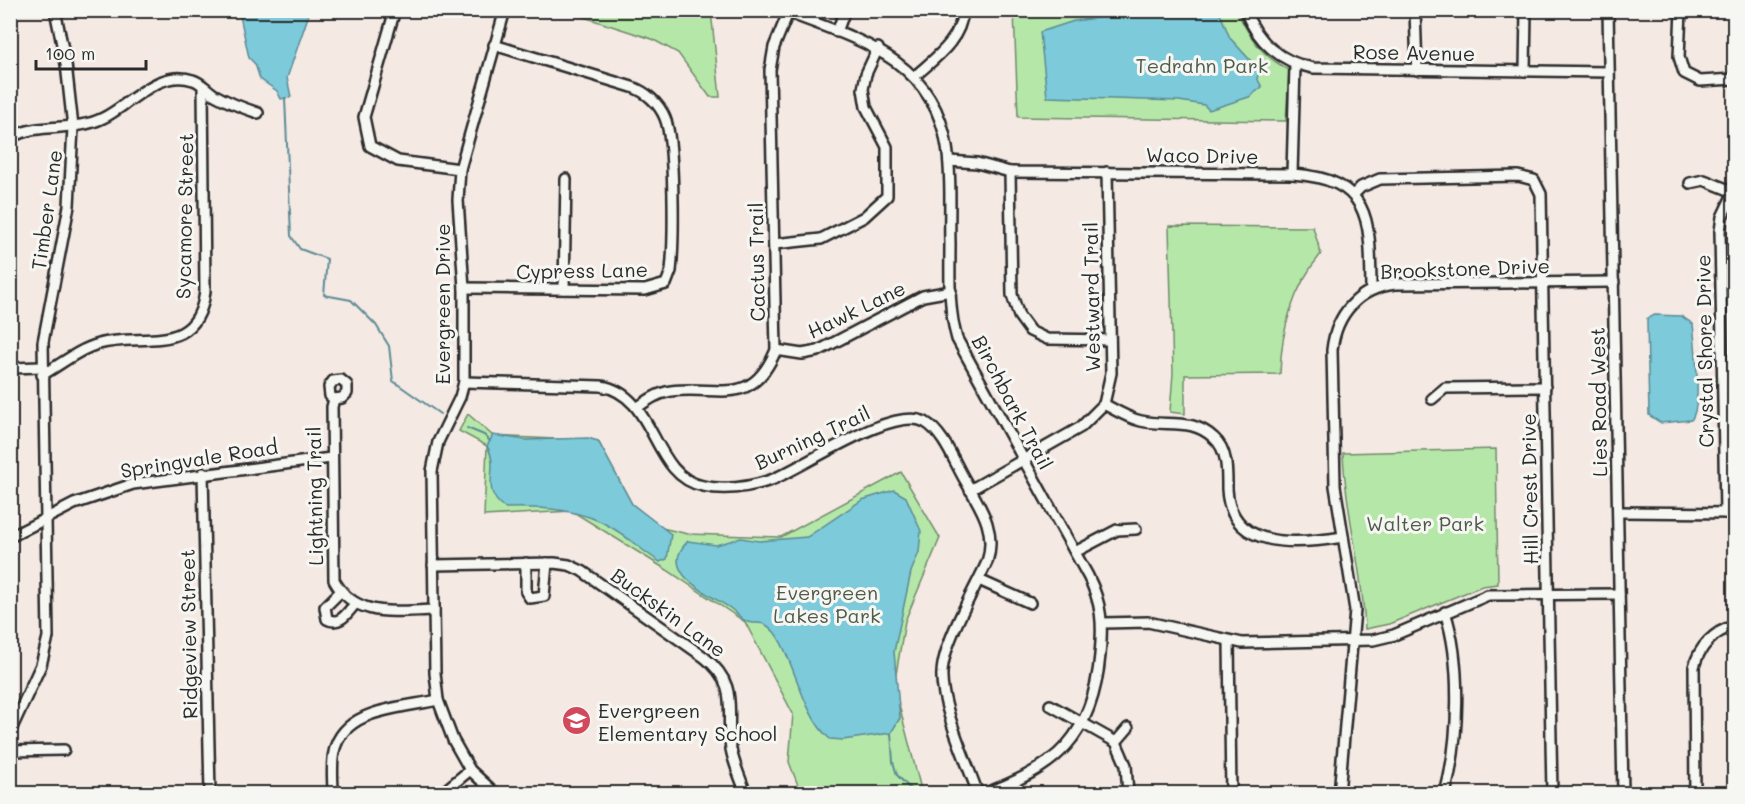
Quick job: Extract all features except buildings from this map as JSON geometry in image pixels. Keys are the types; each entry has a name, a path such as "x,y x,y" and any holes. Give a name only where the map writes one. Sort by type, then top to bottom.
{"street":[{"name":"Timber Lane","path":"10,732 41,665 47,646 42,371 45,328 69,206 74,127 66,64 55,10"},
{"path":"395,10 364,117 366,150 398,161 460,169"},
{"name":"Evergreen Drive","path":"496,794 470,770 447,726 438,700 433,565 433,462 438,442 460,397 464,382 464,288 458,200 460,169 505,10"},
{"path":"837,32 845,10"},
{"path":"914,76 954,39 960,28 963,10"},
{"name":"Rose Avenue","path":"1245,10 1264,44 1295,65 1322,69 1609,72"},
{"path":"1415,10 1417,70"},
{"path":"1525,71 1526,10"},
{"name":"Lies Road West","path":"1608,10 1623,794"},
{"path":"1681,10 1678,57 1684,73 1700,81 1734,80"},
{"name":"Birchbark Trail","path":"785,12 878,48 914,76 930,99 940,119 949,161 951,291 954,328 961,348 1095,589 1103,623 1097,686 1085,723 1040,770 983,794"},
{"name":"Cactus Trail","path":"638,407 659,394 672,391 729,391 745,387 762,376 776,350 771,63 785,12"},
{"name":"Cypress Lane","path":"464,288 645,290 666,284 672,263 669,129 660,108 639,89 495,45"},
{"path":"774,244 821,239 864,217 887,196 887,147 866,107 863,89 866,74 878,48"},
{"path":"1292,174 1295,65"},
{"path":"10,138 38,127 74,127 103,119 158,82 192,80 258,113"},
{"name":"Sycamore Street","path":"10,368 42,371 100,344 172,338 191,326 200,312 205,291 203,87"},
{"name":"Waco Drive","path":"949,161 977,163 1010,172 1292,174 1325,177 1353,195 1365,213 1370,229 1371,288"},
{"path":"1010,172 1012,295 1019,316 1030,331 1047,339 1110,340"},
{"name":"Westward Trail","path":"1104,404 1110,381 1107,172"},
{"name":"Hill Crest Drive","path":"1353,195 1374,180 1386,178 1518,176 1534,180 1542,199 1552,794"},
{"path":"564,290 566,179"},
{"path":"1690,183 1704,180 1734,192"},
{"name":"Crystal Shore Drive","path":"1730,513 1720,231 1722,217 1734,192"},
{"name":"Brookstone Drive","path":"1339,794 1354,601 1334,479 1333,338 1342,315 1371,288 1395,284 1614,282"},
{"name":"Hawk Lane","path":"776,350 802,354 818,351 924,296 951,291"},
{"name":"Burning Trail","path":"464,382 601,386 622,392 638,407 678,474 704,487 733,488 770,480 882,424 915,419 931,427 987,521 992,540 991,550 979,580 946,653 942,675 945,696 978,794"},
{"path":"1432,399 1445,388 1545,387"},
{"name":"Lightning Trail","path":"334,399 331,458 333,574 340,591 355,604 375,611 434,610"},
{"path":"970,490 1081,427 1104,404 1139,421 1190,424 1216,439 1226,463 1229,504 1235,517 1254,535 1278,541 1343,537"},
{"name":"Springvale Road","path":"10,537 46,517 109,491 150,481 202,473 331,458"},
{"name":"Ridgeview Street","path":"202,473 210,794"},
{"path":"1618,512 1730,513"},
{"path":"1075,552 1117,530 1136,529"},
{"path":"526,563 526,592 530,598 537,599 544,596 547,591 547,563"},
{"name":"Buckskin Lane","path":"433,565 562,563 582,571 718,668 729,688 732,750 746,794"},
{"path":"979,580 1030,603"},
{"name":"Lightning Trail","path":"340,591 325,607 327,619 333,622 340,620 355,604"},
{"path":"1103,623 1148,622 1229,641 1352,641 1385,638 1488,595 1619,594"},
{"path":"1445,612 1454,644 1456,748 1445,794"},
{"path":"1695,794 1694,667 1701,648 1722,630 1734,626"},
{"path":"1229,641 1231,794"},
{"path":"333,794 333,754 345,728 370,715 438,700"},
{"path":"1050,705 1116,742 1126,765 1128,794"},
{"path":"1116,742 1128,728"},
{"path":"10,751 63,750"},
{"path":"441,794 470,770"},
{"path":"10,780 15,794"}],"green space":[{"path":"562,10 711,11 720,97 710,97 678,53 652,39"},
{"name":"Tedrahn Park","path":"1014,11 1237,11 1257,45 1271,59 1289,70 1286,121 1018,117"},
{"path":"1169,226 1313,227 1321,254 1303,281 1290,310 1283,342 1280,374 1185,375 1185,414 1170,412 1173,373"},
{"name":"Evergreen Lakes Park","path":"468,414 493,436 598,441 632,504 662,528 688,534 781,537 901,472 940,538 905,621 894,686 922,793 801,793 789,762 793,714 745,622 572,511 484,516 487,446 459,431"},
{"name":"Walter Park","path":"1496,449 1498,584 1482,586 1389,624 1365,629 1343,453"}],"water":[{"name":"Tedrahn Park","path":"1112,10 1219,11 1230,38 1260,71 1257,78 1262,87 1249,97 1209,110 1204,105 1179,101 1047,97 1040,32 1074,21 1103,17"},
{"path":"239,11 310,11 287,78 291,97 281,99 277,91 260,79 255,64 249,58"},
{"path":"1655,315 1681,316 1693,324 1697,389 1691,420 1661,423 1649,415 1647,318"},
{"path":"493,435 526,440 588,438 598,441 632,504 671,534 667,559 660,562 614,529 588,517 561,510 505,508 497,501 491,486 492,463 487,446"},
{"path":"894,490 906,497 921,531 919,552 911,572 894,652 900,718 891,733 843,740 830,739 810,712 789,660 775,633 764,624 745,621 730,608 689,581 678,563 680,552 688,541 716,545 741,538 759,541 807,537 862,500"}],"waterway":[{"path":"285,98 291,236 300,249 327,259 324,295 351,300 376,325 389,346 393,381 440,414"},
{"path":"467,428 484,435 490,441"},
{"path":"891,733 893,762 897,775 915,794"}],"place":[{"name":"Evergreen Elementary School","path":"577,721"}]}
